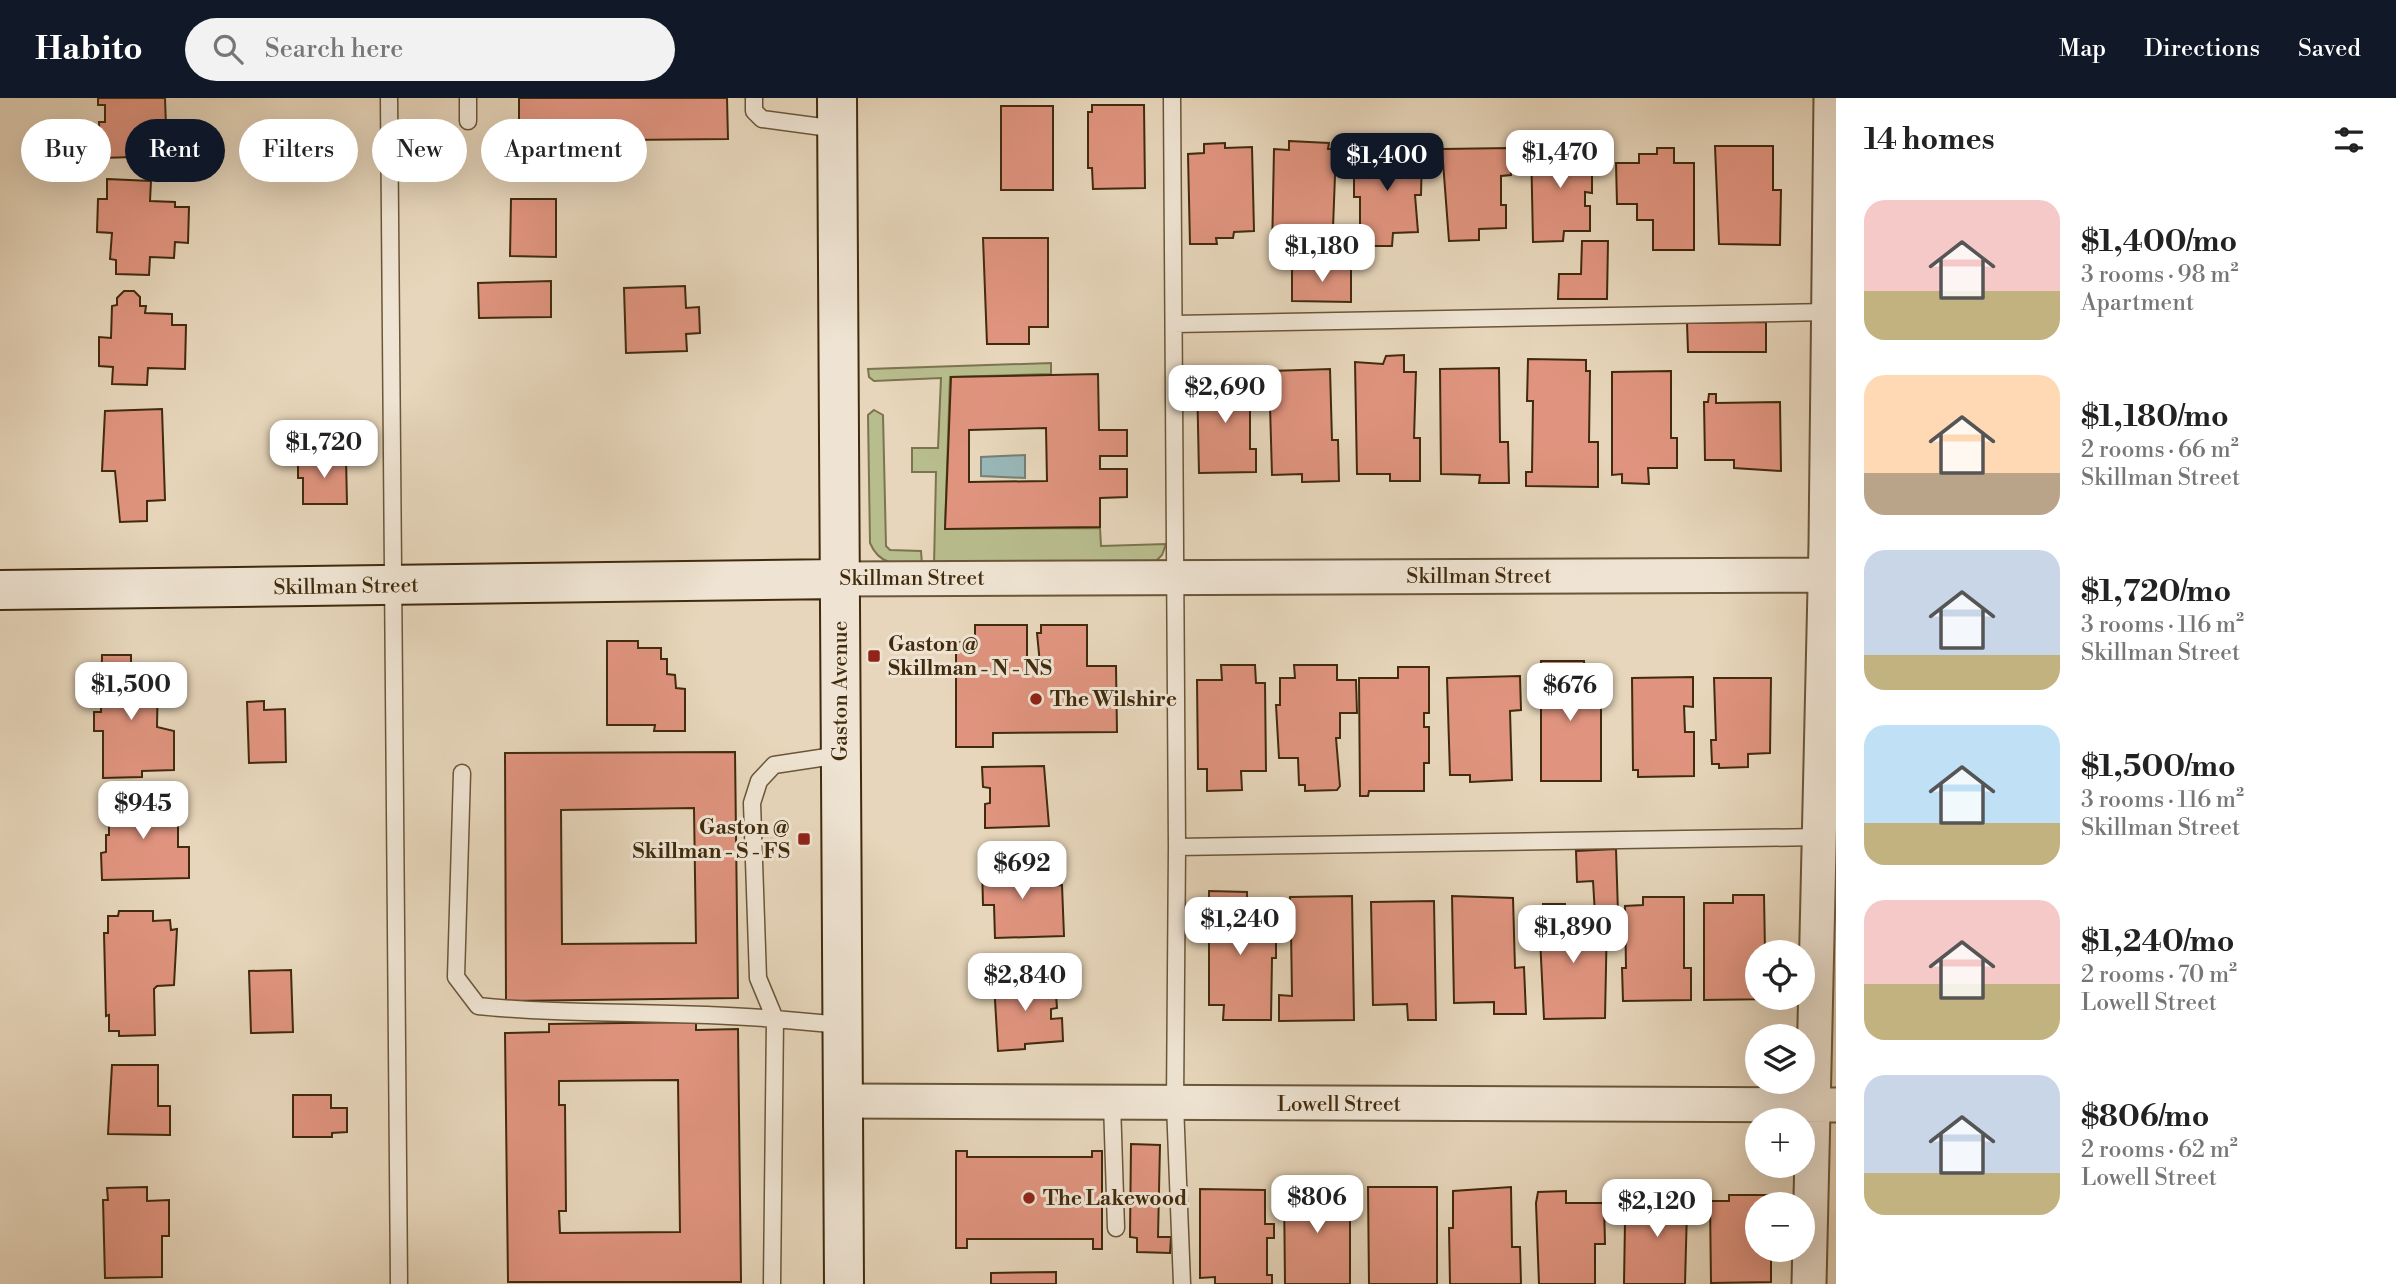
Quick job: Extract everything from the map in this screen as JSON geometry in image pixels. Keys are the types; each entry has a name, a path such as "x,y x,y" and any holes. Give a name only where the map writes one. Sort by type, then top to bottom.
{"main road":[{"name":"Gaston Avenue","path":"837,113 844,1284"},
{"name":"Skillman Street","path":"0,590 839,579"}],"street":[{"path":"1809,1284 1825,1105 1819,837 1828,312 1832,276 1831,98"},
{"name":"Skillman Street","path":"839,579 1825,575"},
{"name":"Lowell Street","path":"843,1101 1825,1105"}],"lane":[{"path":"389,98 399,1284"},
{"path":"468,98 468,121"},
{"path":"754,98 754,111 762,119 837,113"},
{"path":"1172,98 1177,847 1175,1104 1182,1284"},
{"path":"1174,324 1828,312"},
{"path":"772,1284 775,1019 758,978 752,803 759,781 774,765 840,755"},
{"path":"462,772 456,977 478,1006 518,1010 707,1013 842,1025"},
{"path":"1177,847 1819,837"},
{"path":"1112,1103 1116,1228"}],"green space":[{"path":"1051,363 1051,374 950,377 945,529 1100,528 1101,546 1166,544 1162,555 1154,563 934,566 936,472 912,472 912,448 938,448 941,378 874,381 869,377 868,369"},
{"path":"874,410 883,415 886,546 890,550 921,551 922,564 898,564 885,560 874,551 870,543 868,415"}],"water":[{"path":"1025,455 1025,478 981,476 981,457"}],"building":[{"path":"98,98 165,98 166,119 125,119 125,157 111,158 111,119 105,119 105,105 98,105"},
{"path":"519,98 727,98 728,139 647,140 647,119 519,119"},
{"path":"1092,105 1144,105 1145,188 1093,189 1092,168 1088,168 1088,112 1092,112"},
{"path":"1001,106 1053,106 1053,190 1001,190"},
{"path":"1396,138 1394,154 1422,154 1421,195 1415,195 1418,232 1393,233 1392,246 1360,246 1360,197 1354,197 1354,157 1361,157 1361,148 1379,148 1379,139"},
{"path":"1289,141 1329,143 1328,149 1336,149 1332,254 1272,253 1274,149 1289,150"},
{"path":"1225,143 1225,148 1252,147 1254,231 1234,232 1233,238 1216,238 1217,244 1190,244 1188,154 1204,153 1204,144"},
{"path":"1531,143 1583,143 1583,151 1592,151 1592,193 1585,192 1585,206 1590,206 1590,231 1564,231 1563,241 1533,242"},
{"path":"1715,146 1773,146 1773,190 1781,190 1780,245 1719,244"},
{"path":"1510,148 1511,175 1501,176 1501,205 1506,205 1506,228 1479,229 1479,240 1449,241 1442,149"},
{"path":"1657,148 1674,148 1674,163 1694,163 1694,250 1653,250 1653,220 1637,220 1637,204 1617,204 1616,163 1639,163 1639,154 1657,154"},
{"path":"111,179 151,182 150,201 175,202 175,207 189,207 188,243 175,242 174,258 150,257 149,275 116,274 116,260 110,259 112,233 97,232 98,199 107,199 107,182 111,182"},
{"path":"511,199 556,199 556,257 510,256"},
{"path":"983,238 1048,238 1048,327 1029,327 1029,344 987,344"},
{"path":"1582,241 1608,241 1607,299 1558,299 1559,274 1581,274"},
{"path":"1292,266 1351,266 1351,302 1292,301"},
{"path":"551,281 551,317 479,318 478,283"},
{"path":"685,286 686,308 699,307 700,333 686,334 687,351 626,353 624,288"},
{"path":"124,291 134,291 140,297 140,306 146,306 145,313 172,314 172,325 186,325 185,369 148,368 147,385 112,384 113,367 99,366 99,337 111,338 112,306 117,305 117,298"},
{"path":"1766,322 1766,352 1688,352 1687,323"},
{"path":"1404,355 1404,372 1416,372 1414,438 1420,438 1420,481 1390,481 1390,474 1357,474 1355,362 1383,364 1386,356"},
{"path":"1528,359 1586,360 1586,371 1590,371 1589,442 1598,442 1598,487 1526,486 1526,472 1532,472 1533,401 1527,401"},
{"path":"1499,368 1500,442 1508,442 1509,483 1479,483 1480,475 1441,474 1440,369"},
{"path":"1330,369 1332,440 1338,440 1339,481 1302,482 1302,474 1272,475 1269,371"},
{"path":"1671,371 1671,438 1677,438 1677,468 1648,468 1649,484 1622,483 1622,474 1612,475 1612,372"},
{"path":"1098,374 1099,430 1127,430 1127,456 1100,456 1100,469 1127,469 1127,497 1100,498 1100,527 945,529 951,377","holes":["1046,428 1047,481 969,482 969,430"]},
{"path":"1255,378 1255,404 1250,403 1250,449 1256,449 1256,472 1199,473 1197,379"},
{"path":"1709,394 1716,394 1716,403 1780,402 1781,471 1734,468 1734,460 1705,460 1704,402 1708,402"},
{"path":"162,409 165,500 147,501 147,521 120,522 115,471 102,471 105,411"},
{"path":"346,457 347,504 303,504 303,478 298,478 298,458"},
{"name":"The Wilshire","path":"975,625 1027,625 1027,664 1040,664 1037,633 1041,633 1041,625 1087,625 1087,666 1116,666 1117,732 993,733 993,747 956,747 956,642 975,642"},
{"path":"607,641 638,641 638,648 661,648 661,659 667,659 667,674 675,675 676,688 685,689 685,731 654,731 655,725 607,725"},
{"path":"102,655 131,655 131,676 158,676 157,727 174,731 174,770 142,771 142,777 103,778 103,731 94,731 94,712 101,712"},
{"path":"1541,661 1584,661 1585,676 1601,676 1601,781 1541,781"},
{"path":"1221,665 1255,665 1256,683 1265,683 1266,771 1241,771 1242,790 1207,791 1207,769 1198,769 1197,680 1222,680"},
{"path":"1294,665 1337,665 1337,680 1356,680 1357,713 1340,713 1340,738 1336,738 1340,786 1337,790 1305,791 1305,785 1299,785 1298,758 1279,758 1276,705 1280,705 1280,678 1295,678"},
{"path":"1398,667 1429,667 1429,713 1424,713 1424,727 1429,727 1429,763 1424,763 1424,791 1369,791 1368,796 1360,796 1359,678 1398,678"},
{"path":"1520,676 1521,710 1510,711 1512,780 1470,782 1470,775 1450,775 1447,678"},
{"path":"1693,677 1693,707 1684,706 1685,732 1694,732 1694,776 1638,777 1638,770 1633,770 1632,678"},
{"path":"1714,678 1771,678 1770,753 1748,754 1748,767 1719,768 1719,764 1712,764 1711,740 1716,740"},
{"path":"264,701 264,710 285,709 286,762 249,763 247,702"},
{"path":"735,752 738,998 506,1001 505,753","holes":["694,808 696,943 562,944 561,810"]},
{"path":"1044,766 1049,826 985,828 985,804 990,803 990,788 983,787 982,767"},
{"path":"153,789 154,807 178,810 178,847 189,847 189,878 102,880 101,853 106,852 109,809 120,809 120,790"},
{"path":"1616,849 1618,913 1595,914 1593,881 1577,882 1576,851"},
{"path":"1038,860 1038,877 1032,877 1033,886 1062,885 1064,936 995,938 994,905 983,905 982,864"},
{"path":"1209,891 1247,892 1247,905 1270,905 1271,934 1276,933 1276,958 1272,958 1271,1020 1223,1020 1224,1005 1209,1005"},
{"path":"1733,895 1764,895 1765,940 1745,940 1745,999 1704,1000 1704,903 1733,903"},
{"path":"1352,896 1354,1020 1279,1021 1279,995 1292,996 1291,931 1279,931 1279,907 1290,907 1290,897"},
{"path":"1452,896 1513,898 1515,968 1524,967 1526,1014 1494,1014 1494,1002 1454,1003"},
{"path":"1643,897 1684,897 1684,968 1691,968 1691,1000 1623,1001 1622,968 1626,968 1625,906 1643,905"},
{"path":"1434,901 1436,1020 1408,1020 1407,1004 1373,1005 1371,902"},
{"path":"1543,904 1565,904 1565,918 1607,917 1605,1018 1544,1019 1539,918 1543,918"},
{"path":"119,911 153,911 153,921 170,920 171,930 177,929 174,985 157,986 154,989 155,1035 119,1036 119,1031 109,1031 109,1015 106,1016 104,933 108,933 108,916 118,916"},
{"path":"291,970 293,1032 251,1033 249,971"},
{"path":"1015,972 1020,984 1055,982 1057,1008 1051,1009 1051,1019 1062,1018 1063,1041 1025,1044 1025,1049 998,1051 994,983 999,983 1004,973"},
{"path":"696,1022 696,1030 738,1029 741,1282 508,1282 505,1033 549,1032 549,1024","holes":["678,1080 680,1232 560,1233 559,1211 566,1211 565,1105 559,1105 559,1081"]},
{"path":"112,1065 158,1065 158,1106 170,1106 170,1135 108,1134"},
{"path":"293,1095 331,1095 331,1108 347,1108 347,1132 332,1133 332,1137 293,1137"},
{"path":"1131,1144 1160,1145 1158,1237 1171,1237 1170,1253 1137,1252 1137,1238 1130,1237"},
{"name":"The Lakewood","path":"956,1151 967,1151 967,1157 1092,1157 1092,1151 1102,1151 1102,1249 1093,1249 1093,1239 967,1239 967,1248 956,1248"},
{"path":"147,1187 147,1201 169,1200 169,1236 162,1236 162,1277 105,1278 103,1200 108,1200 107,1188"},
{"path":"1284,1187 1350,1187 1350,1284 1285,1284"},
{"path":"1368,1187 1437,1187 1437,1284 1369,1284"},
{"path":"1511,1187 1512,1247 1520,1247 1521,1284 1450,1284 1449,1228 1453,1228 1453,1191"},
{"path":"1200,1189 1265,1190 1265,1224 1274,1224 1274,1238 1267,1238 1267,1275 1272,1275 1272,1284 1215,1284 1215,1277 1200,1278"},
{"path":"1651,1190 1691,1191 1691,1209 1687,1209 1685,1284 1624,1284 1625,1221 1621,1220 1621,1204 1651,1205"},
{"path":"1566,1191 1566,1203 1604,1203 1605,1244 1595,1244 1595,1284 1539,1284 1536,1203 1538,1192"},
{"path":"1729,1195 1745,1195 1745,1262 1771,1262 1771,1282 1711,1283 1710,1201 1729,1201"},
{"path":"1056,1272 1056,1284 991,1284 991,1273"}],"place":[{"name":"Gaston @ Skillman - N - NS","path":"874,656"},
{"name":"The Wilshire","path":"1036,699"},
{"name":"Gaston @ Skillman - S - FS","path":"804,839"},
{"name":"The Lakewood","path":"1029,1198"}]}
